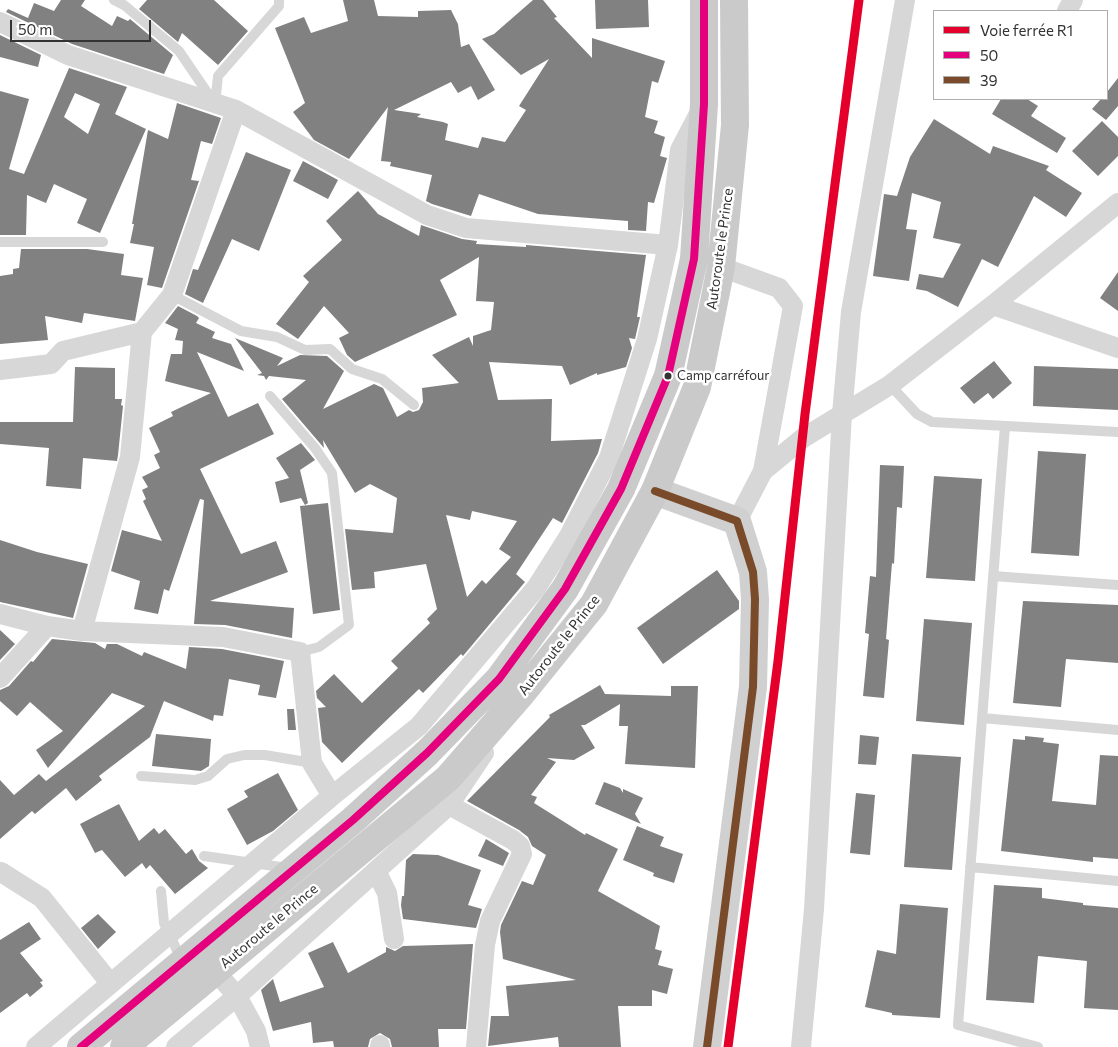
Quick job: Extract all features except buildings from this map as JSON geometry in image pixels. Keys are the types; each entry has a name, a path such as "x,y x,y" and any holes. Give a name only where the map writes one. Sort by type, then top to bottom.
{"main road":[{"name":"Autoroute le Prince","path":"81,1047 294,868 427,753 499,679 564,588 621,489 668,376 694,259 704,104 704,0"},
{"name":"Autoroute le Prince","path":"124,1047 448,778 522,693 594,604 655,491 697,387 721,267 735,125 734,0"}],"street":[{"path":"801,1047 814,909 842,414 851,312 905,0"},
{"path":"0,22 68,55 236,110 427,215 466,228 668,245"},
{"path":"36,1047 332,796 419,726 536,588 569,536 610,458 647,339 668,245 680,150 704,104"},
{"path":"82,631 130,457 142,332 172,295 236,110"},
{"path":"763,471 803,438 890,385 1118,204"},
{"path":"707,1047 753,687 755,599 753,572 737,522 763,471 793,306 779,288 721,267"},
{"path":"993,305 1118,348"},
{"path":"0,370 51,364 63,351 142,332"},
{"path":"655,491 737,522"},
{"path":"0,614 47,626 82,631 222,637 300,652 312,763 332,796"},
{"path":"0,678 47,626"},
{"path":"176,1047 237,996 449,805 522,693"},
{"path":"449,805 513,840 520,846 522,854 490,921 485,945 476,1047"},
{"path":"376,871 387,893 394,939"},
{"path":"1,872 42,898 110,983"},
{"path":"215,971 237,996 256,1031 260,1047"}],"lane":[{"path":"114,0 124,5 179,51 215,104"},
{"path":"215,104 218,76 278,6 279,0"},
{"path":"0,242 103,242"},
{"path":"172,295 241,331 277,338 304,350 330,349 352,369 382,379 414,406"},
{"path":"890,385 917,414 932,422 1118,432"},
{"path":"270,396 315,448 332,473 349,625 319,647 300,652"},
{"path":"1005,426 958,1026 1038,1047"},
{"path":"993,576 1118,585"},
{"path":"982,718 1118,730"},
{"path":"141,776 195,780 208,776 228,760 244,755 265,755 312,763"},
{"path":"204,856 294,868"},
{"path":"970,867 1118,881"},
{"path":"161,891 164,924 183,962"}],"rail line":[{"name":"R1","path":"728,1047 778,661 805,414 859,0"}],"transit line":[{"name":"50","path":"81,1047 353,820 427,753 499,679 565,589 621,489 668,376 694,259 704,104 704,0"},
{"name":"39","path":"655,491 737,521 753,572 755,599 753,687 707,1047"}],"place":[{"name":"Camp carréfour","path":"668,376"}]}
